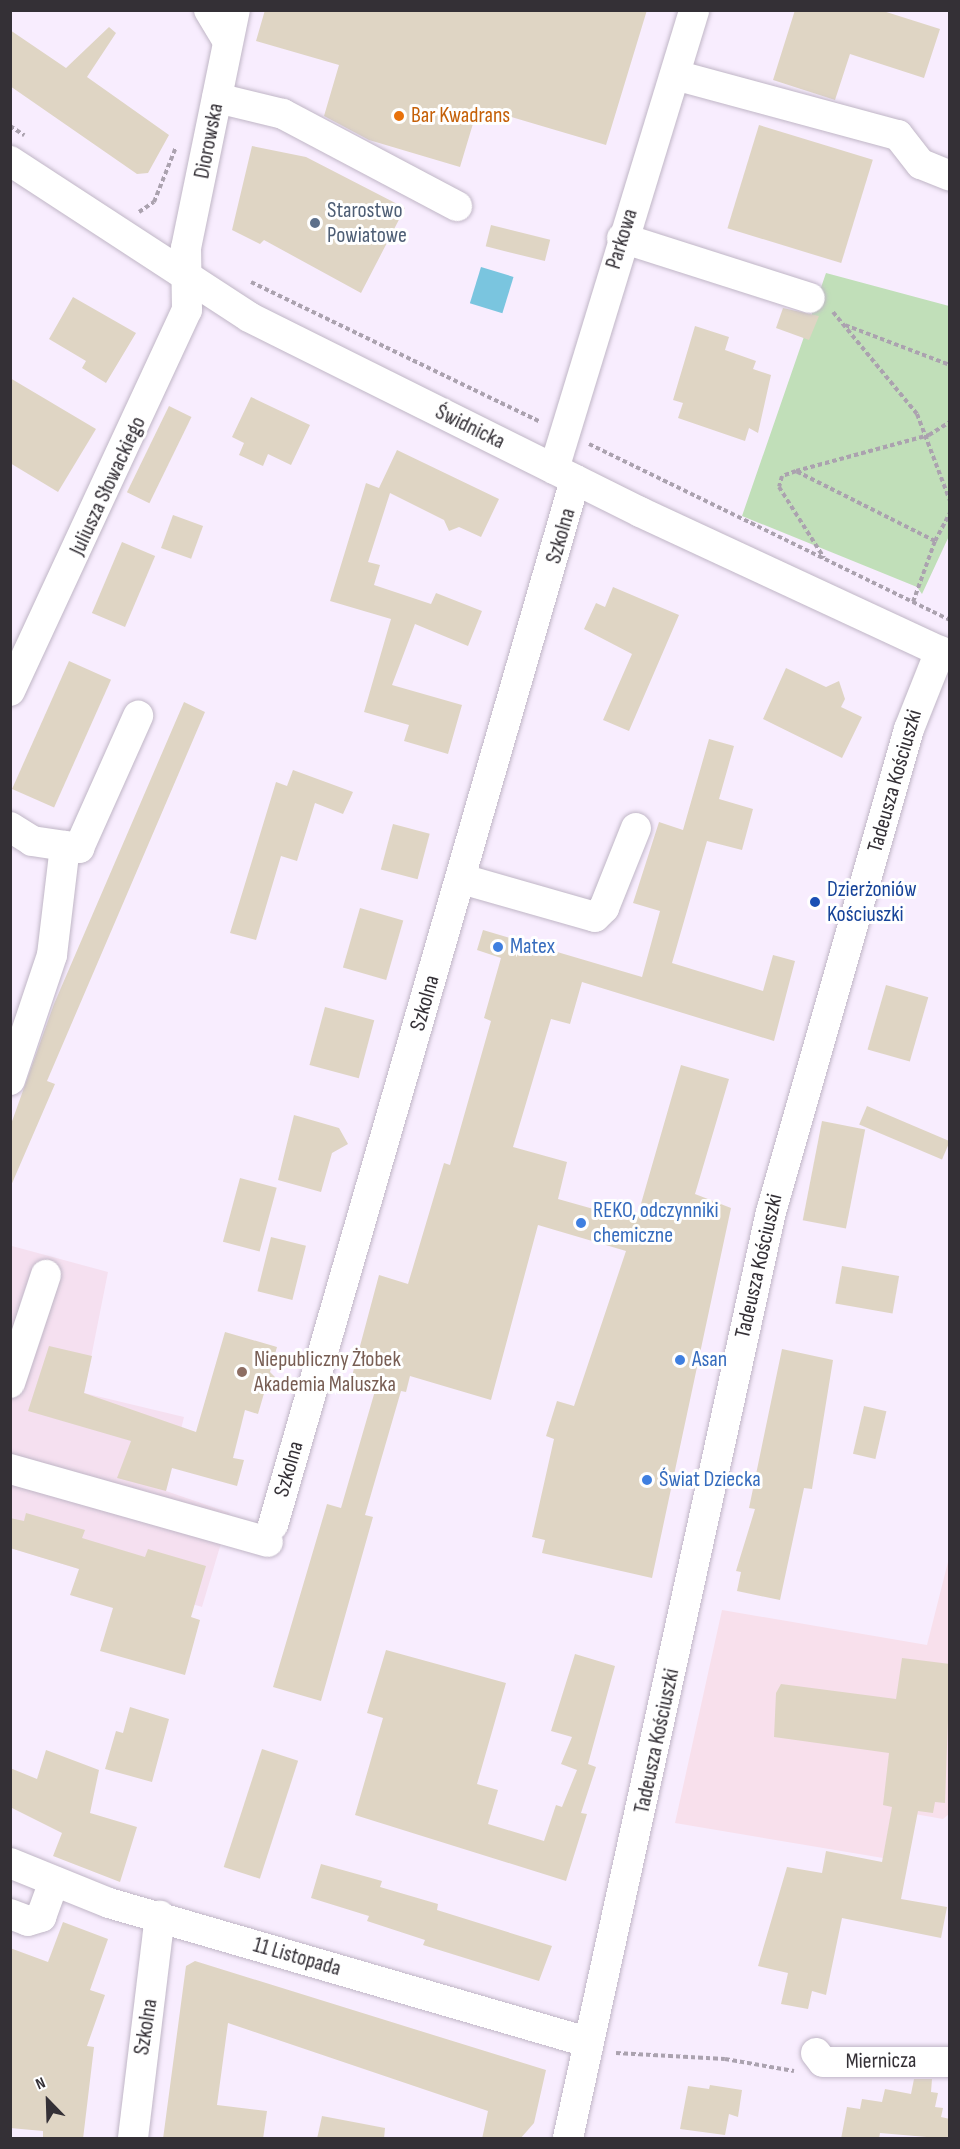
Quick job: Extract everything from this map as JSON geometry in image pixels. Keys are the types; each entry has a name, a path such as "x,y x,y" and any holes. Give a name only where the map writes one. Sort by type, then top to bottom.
{"street":[{"path":"209,10 228,40"},
{"name":"Diorowska","path":"185,276 235,10"},
{"name":"Parkowa","path":"565,475 622,238 694,10"},
{"path":"675,75 898,135 921,164 950,176"},
{"path":"217,98 283,114 457,206"},
{"name":"Świdnicka","path":"10,161 249,316 565,475 945,653"},
{"path":"622,238 810,298"},
{"name":"Juliusza Słowackiego","path":"10,691 174,344 187,310 185,276"},
{"name":"Szkolna","path":"10,1469 271,1534 462,879 565,475"},
{"name":"Tadeusza Kościuszki","path":"568,2139 588,2042 651,1774 771,1212 906,737 945,653"},
{"path":"10,827 32,841 79,848 138,716"},
{"path":"462,879 595,917 604,908 636,828"},
{"path":"10,1080 52,955 65,846"},
{"path":"10,1383 46,1275"},
{"name":"11 Listopada","path":"10,1863 109,1903 588,2042"},
{"path":"10,1914 28,1921 40,1917 54,1881"},
{"name":"Szkolna","path":"133,2139 160,1916"},
{"name":"Miernicza","path":"820,2057 950,2062"}],"path":[{"path":"244,279 550,426"},
{"path":"810,298 845,325 929,435 950,501"},
{"path":"845,325 950,366"},
{"path":"825,560 778,487 782,476 929,435 950,422"},
{"path":"585,441 950,620"},
{"path":"796,471 934,541"},
{"path":"913,602 934,541 950,513"},
{"path":"615,2061 617,2049 793,2071 820,2057"}],"shaded area":[{"path":"12,1246 108,1272 84,1393 184,1417 166,1491 230,1513 202,1607 11,1548"},
{"path":"949,1558 949,1814 943,1819 892,1810 883,1858 675,1823 722,1610 927,1645"}],"green space":[{"path":"826,273 949,306 949,536 922,594 917,587 742,516"}],"water":[{"path":"481,267 514,277 502,313 470,303"}],"building":[{"path":"265,10 647,10 606,145 478,107 460,167 369,140 324,116 339,65 256,41"},
{"path":"795,10 880,10 940,29 924,78 850,54 835,100 773,80"},
{"path":"109,27 116,33 87,77 169,135 148,173 137,174 10,86 10,30 66,68"},
{"path":"759,125 873,160 841,263 727,228"},
{"name":"Starostwo Powiatowe","path":"252,146 306,157 405,208 361,293 264,240 260,244 232,230"},
{"path":"491,225 550,240 545,261 486,246"},
{"path":"73,297 136,333 106,383 82,368 86,361 49,339"},
{"path":"783,308 819,316 809,340 776,328"},
{"path":"695,326 729,337 725,350 756,361 753,369 771,375 758,433 749,428 745,441 678,418 683,403 673,400"},
{"path":"10,378 96,429 58,492 10,463"},
{"path":"251,397 310,425 291,465 268,454 263,466 239,455 244,443 232,437"},
{"path":"169,406 191,417 149,503 127,492"},
{"path":"397,450 499,499 481,537 459,527 449,531 444,520 390,493 368,562 380,565 374,585 431,604 436,593 482,611 468,646 415,624 392,685 462,705 448,754 404,741 409,725 364,712 391,619 330,601 366,483 379,488"},
{"path":"173,515 203,526 191,559 161,548"},
{"path":"122,542 155,556 125,627 92,613"},
{"path":"613,587 679,615 629,731 603,720 632,654 584,629 596,603 605,607"},
{"path":"69,661 111,680 54,808 12,789"},
{"path":"786,668 826,687 839,681 845,699 841,707 862,717 842,758 763,719"},
{"path":"184,702 205,712 47,1081 55,1084 10,1188 10,1127 54,1004"},
{"path":"709,739 734,746 719,799 753,809 742,850 707,841 672,963 763,991 773,955 795,961 774,1041 582,982 570,1024 551,1019 513,1147 567,1162 558,1199 636,1221 681,1065 729,1079 695,1194 731,1208 652,1578 542,1553 545,1540 532,1537 554,1439 546,1436 557,1401 574,1406 626,1251 538,1225 491,1400 410,1376 406,1392 401,1391 365,1515 373,1517 321,1701 273,1687 327,1504 341,1508 377,1384 352,1376 379,1275 408,1284 444,1163 450,1165 491,1021 484,1018 501,958 477,950 483,930 642,977 660,911 633,903 659,822 683,830"},
{"path":"293,770 353,792 343,814 315,803 297,861 281,856 256,940 230,933 276,782 287,786"},
{"path":"393,824 430,834 418,879 381,869"},
{"path":"360,908 403,920 386,980 343,968"},
{"path":"886,985 928,997 910,1062 868,1049"},
{"path":"325,1007 374,1020 359,1078 309,1065"},
{"path":"867,1106 950,1141 942,1160 859,1124"},
{"path":"294,1115 339,1128 348,1144 332,1153 321,1192 278,1180"},
{"path":"822,1121 865,1129 846,1229 803,1220"},
{"path":"240,1178 277,1188 260,1252 223,1242"},
{"path":"271,1237 306,1246 292,1300 257,1291"},
{"path":"842,1266 899,1276 893,1313 835,1303"},
{"path":"225,1332 277,1347 270,1372 283,1385 265,1390 258,1414 245,1410 233,1458 244,1460 237,1486 172,1468 166,1491 117,1478 131,1441 28,1411 49,1346 92,1356 84,1393 196,1432"},
{"path":"782,1349 833,1360 812,1489 804,1488 780,1600 737,1591 741,1572 736,1571 755,1509 749,1508"},
{"path":"864,1406 886,1411 875,1459 853,1454"},
{"path":"26,1513 85,1530 82,1538 145,1557 148,1549 206,1566 191,1617 200,1620 185,1675 100,1651 113,1608 70,1595 79,1569 10,1548 10,1518 24,1521"},
{"path":"386,1650 506,1683 477,1784 498,1790 488,1824 544,1841 556,1805 562,1807 577,1770 561,1764 572,1737 551,1731 575,1654 615,1666 588,1764 596,1767 581,1813 587,1814 566,1881 355,1815 383,1718 367,1713"},
{"path":"902,1658 950,1664 945,1803 935,1802 933,1813 918,1811 901,1899 947,1907 941,1938 842,1918 826,1995 812,1991 808,2009 781,2004 788,1973 758,1966 787,1867 822,1873 826,1851 882,1862 892,1807 883,1805 889,1753 774,1737 776,1693 781,1684 896,1699"},
{"path":"130,1707 169,1719 152,1782 105,1769 116,1731 123,1733"},
{"path":"262,1749 298,1761 260,1879 224,1867"},
{"path":"46,1750 99,1770 90,1813 137,1827 120,1882 53,1856 62,1833 10,1807 10,1768 37,1779"},
{"path":"321,1864 382,1881 380,1887 438,1904 437,1910 552,1946 539,1981 423,1945 425,1940 367,1921 369,1916 311,1898"},
{"path":"63,1922 108,1939 90,1990 105,1995 87,2046 94,2047 83,2139 43,2137 43,2131 10,2128 10,1948 48,1962"},
{"path":"195,1961 546,2070 534,2123 520,2139 482,2139 488,2111 228,2023 217,2105 267,2111 263,2139 163,2139 186,1966"},
{"path":"914,2079 932,2079 931,2092 938,2093 935,2107 943,2108 941,2117 950,2119 950,2139 880,2133 879,2139 841,2139 847,2107 860,2109 862,2099 882,2102 885,2089 911,2094"},
{"path":"710,2085 742,2090 738,2117 729,2114 725,2135 680,2129 688,2086 709,2089"},
{"path":"322,2116 385,2128 384,2139 317,2139"}],"place":[{"name":"Bar Kwadrans","path":"399,116"},
{"name":"Starostwo Powiatowe","path":"315,223"},
{"name":"Dzierżoniów Kościuszki","path":"815,902"},
{"name":"Matex","path":"498,947"},
{"name":"REKO, odczynniki chemiczne","path":"581,1223"},
{"name":"Asan","path":"680,1360"},
{"name":"Niepubliczny Żłobek Akademia Maluszka","path":"242,1372"},
{"name":"Świat Dziecka","path":"647,1480"}]}
